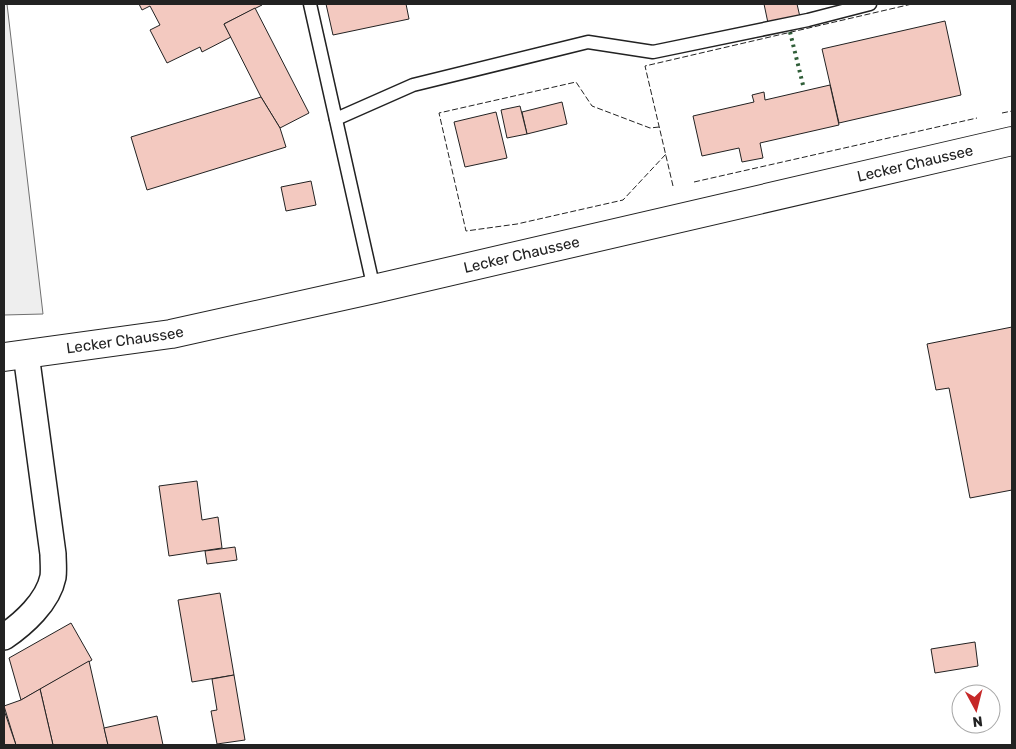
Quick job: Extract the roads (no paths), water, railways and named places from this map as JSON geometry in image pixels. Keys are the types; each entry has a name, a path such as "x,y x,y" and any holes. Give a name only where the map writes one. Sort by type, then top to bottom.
{"street":[{"name":"Lecker Chaussee","path":"4,637 24,623 43,599 53,578 53,554 15,355 170,334 374,289 1012,140"}],"lane":[{"path":"310,4 374,289"},
{"path":"336,119 412,85 588,42 653,52 808,20 870,4"}]}
